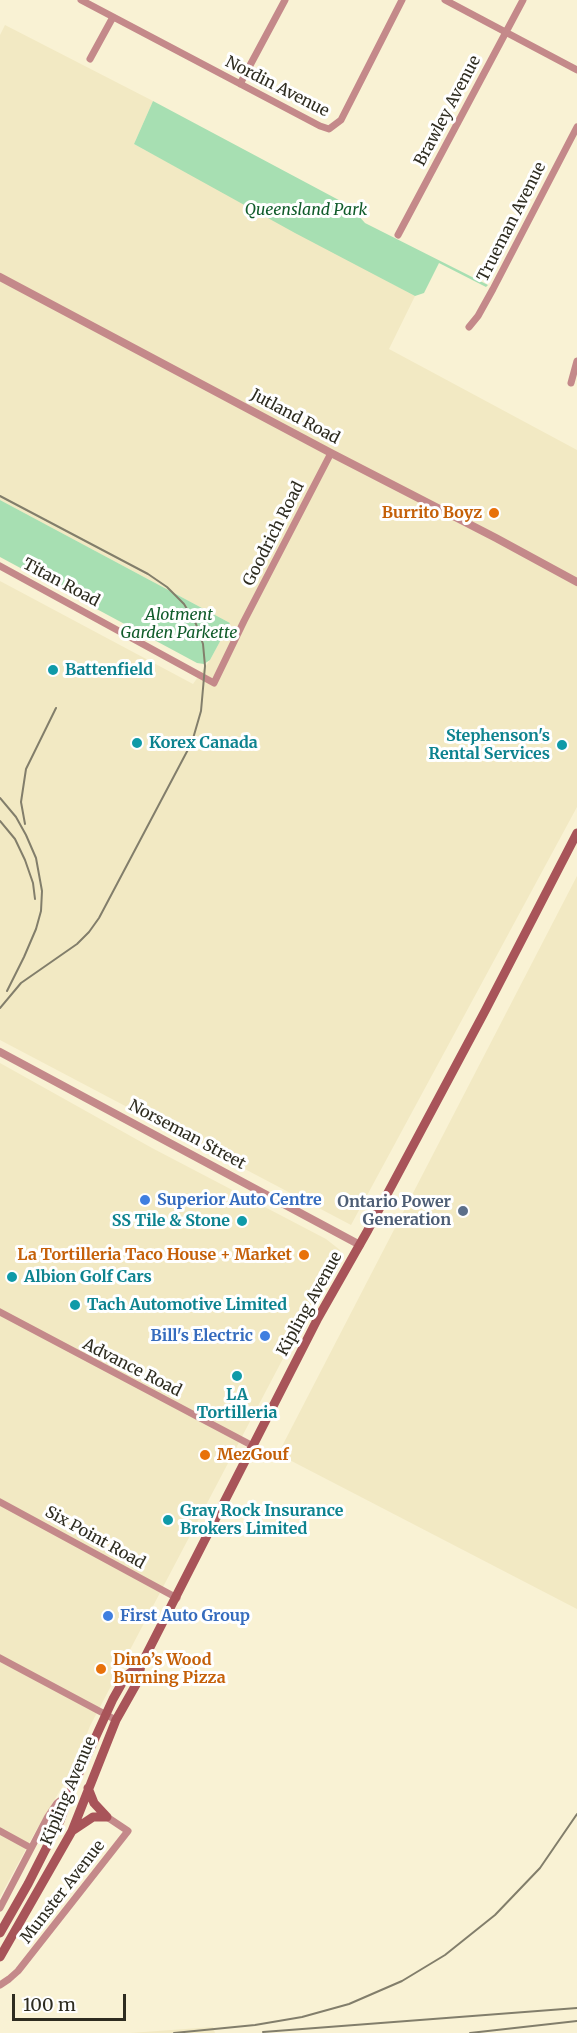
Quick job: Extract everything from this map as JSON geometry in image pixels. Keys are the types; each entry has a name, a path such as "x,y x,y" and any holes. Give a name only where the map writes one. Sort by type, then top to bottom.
{"main road":[{"name":"Kipling Avenue","path":"1,1955 72,1831 116,1720 138,1681 141,1665 318,1318 360,1245 485,1011 577,833"},
{"name":"Kipling Avenue","path":"0,1933 60,1821 105,1714 126,1676 141,1665"},
{"path":"88,1788 94,1803 107,1817"},
{"path":"72,1831 93,1817 107,1817"}],"street":[{"name":"Nordin Avenue","path":"81,0 323,128 332,127 341,120 402,0"},
{"path":"240,84 285,0"},
{"path":"445,0 577,70"},
{"name":"Brawley Avenue","path":"398,235 523,0"},
{"path":"90,59 113,17"},
{"name":"Trueman Avenue","path":"469,327 493,289 577,127"},
{"name":"Jutland Road","path":"0,277 577,582"},
{"path":"571,383 577,362"},
{"name":"Goodrich Road","path":"204,678 214,683 331,453"},
{"name":"Titan Road","path":"0,566 204,678"},
{"name":"Norseman Street","path":"0,1052 360,1245"},
{"name":"Advance Road","path":"0,1312 253,1446"},
{"name":"Six Point Road","path":"0,1502 177,1598"},
{"path":"0,1658 116,1720"},
{"name":"Kipling Avenue","path":"0,1908 57,1803 70,1793"},
{"name":"Munster Avenue","path":"0,1985 22,1966 128,1831 107,1817"},
{"path":"0,1831 31,1848"}],"shaded area":[{"path":"5,25 153,101 134,144 415,296 389,349 577,450 577,807 351,1225 0,1040 0,581 193,684 210,660 230,623 0,500 0,35"},
{"path":"577,876 577,1609 278,1454"},
{"path":"0,1063 152,1148 326,1239 340,1250 90,1726 74,1767 0,1897"},
{"path":"213,2027 215,2033 130,2033"}],"green space":[{"name":"Queensland Park","path":"153,101 350,206 365,223 488,285 486,287 439,263 424,293 415,296 295,233 134,144"},
{"name":"Alotment Garden Parkette","path":"0,500 230,623 210,660 204,664 197,663 0,557"}],"railway":[{"path":"0,496 148,574 167,587 184,604 196,624 203,644 205,666 201,711 192,742 99,918 77,944 21,983 0,1008"},
{"path":"25,824 21,802 26,769 56,708"},
{"path":"0,798 16,817 26,835 36,858 42,891 41,911 36,929 7,991"},
{"path":"0,821 15,839 25,860 33,883 35,899"},
{"path":"174,2033 255,2025 302,2017 349,2004 402,1981 445,1955 495,1915 540,1868 577,1814"},
{"path":"263,2032 577,2008"},
{"path":"470,2033 577,2021"}],"place":[{"name":"Burrito Boyz","path":"494,513"},
{"name":"Battenfield","path":"53,670"},
{"name":"Korex Canada","path":"137,743"},
{"name":"Stephenson's Rental Services","path":"562,745"},
{"name":"Superior Auto Centre","path":"145,1200"},
{"name":"Ontario Power Generation","path":"463,1211"},
{"name":"SS Tile & Stone","path":"242,1221"},
{"name":"La Tortilleria Taco House + Market","path":"304,1255"},
{"name":"Albion Golf Cars","path":"12,1277"},
{"name":"Tach Automotive Limited","path":"75,1305"},
{"name":"Bill's Electric","path":"265,1336"},
{"name":"LA Tortilleria","path":"237,1376"},
{"name":"MezGouf","path":"205,1455"},
{"name":"Gray Rock Insurance Brokers Limited","path":"168,1520"},
{"name":"First Auto Group","path":"108,1616"},
{"name":"Dino’s Wood Burning Pizza","path":"101,1669"}]}
